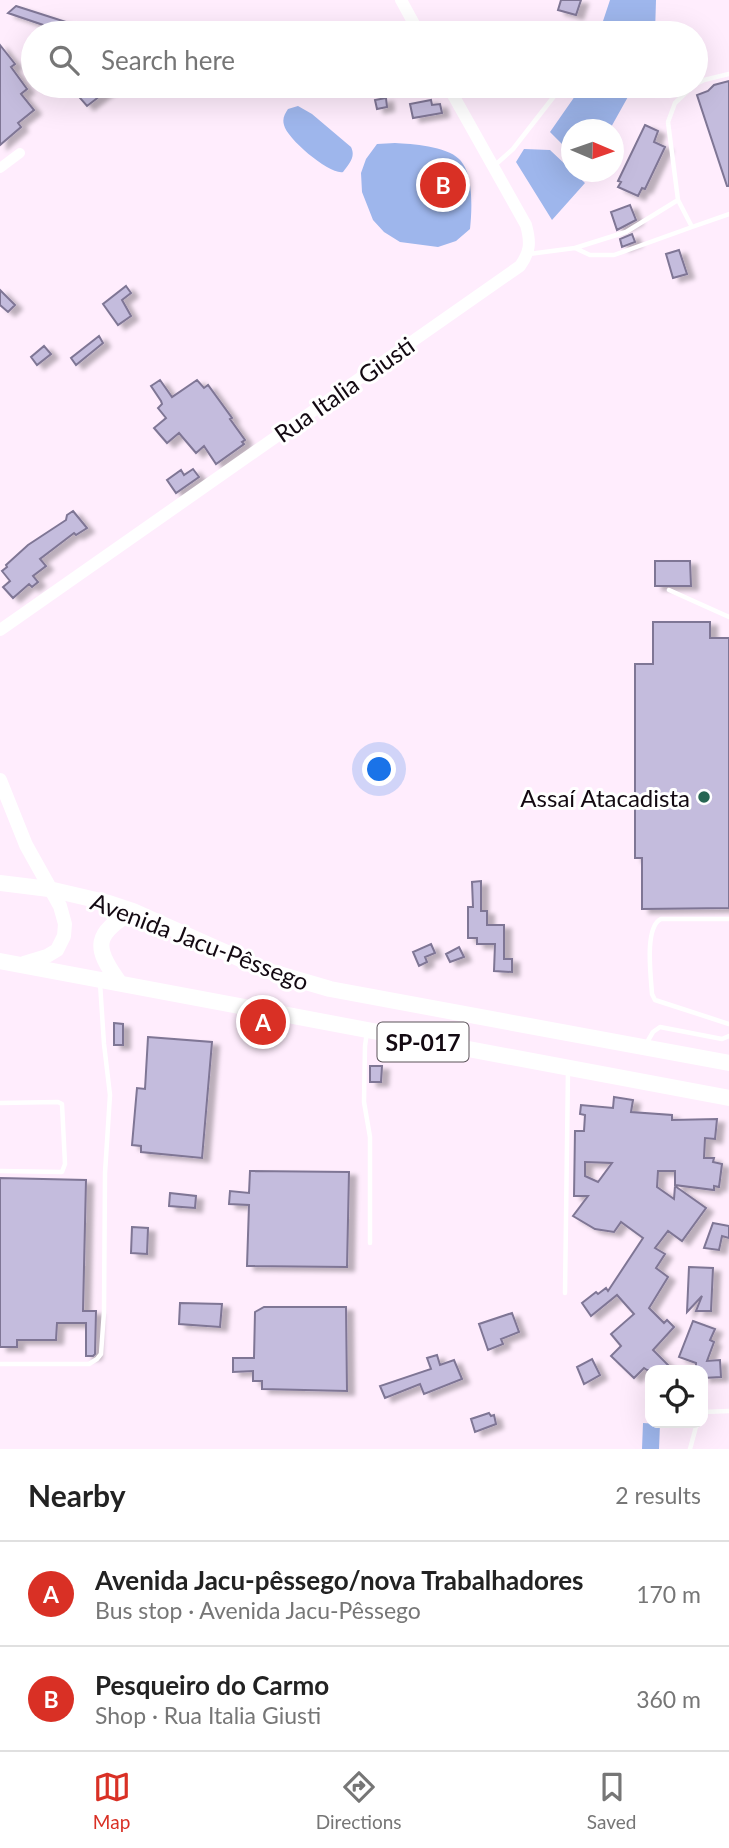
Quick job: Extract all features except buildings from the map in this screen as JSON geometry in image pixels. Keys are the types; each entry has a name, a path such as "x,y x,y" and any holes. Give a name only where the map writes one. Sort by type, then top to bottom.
{"highway":[{"name":"Avenida Jacu-Pêssego","path":"0,883 49,889 109,903 133,911 265,970 330,989 729,1063"},
{"path":"119,982 102,959 101,944 110,927 133,911"},
{"name":"Avenida Jacu-Pêssego","path":"0,961 729,1098"}],"main road":[{"path":"0,780 26,845 60,906 64,919 65,930 57,950 24,964"}],"street":[{"path":"401,0 412,21"},
{"path":"455,98 526,225 531,241 529,254"},
{"path":"0,168 20,153"},
{"name":"Rua Italia Giusti","path":"0,630 520,267 529,254"}],"lane":[{"path":"708,79 729,74"},
{"path":"493,166 513,149 553,98"},
{"path":"680,98 675,103 668,122 678,200 692,227"},
{"path":"529,254 575,248 626,232 678,200"},
{"path":"575,248 590,255 614,255 729,214"},
{"path":"669,590 729,617"},
{"path":"729,919 661,919 651,928 652,991 655,1000 729,1024"},
{"path":"0,1364 89,1364 100,1354 104,1312 105,1173 110,1095 100,978"},
{"path":"644,1048 653,1032 660,1027 722,1039 729,1036"},
{"path":"367,1031 364,1102 370,1137 370,1243"},
{"path":"565,1293 568,1069"},
{"path":"0,1103 58,1102 64,1106 64,1171 0,1171"},
{"path":"708,1412 729,1410"},
{"path":"690,1449 696,1428"}],"water":[{"path":"610,0 656,0 655,21 603,21"},
{"path":"574,98 627,98 616,119 561,119 561,143 550,132"},
{"path":"298,106 312,114 351,147 352,157 343,172 319,162 287,131 283,123 285,114 288,109"},
{"path":"377,144 428,146 446,151 464,165 471,192 470,229 456,241 438,247 400,242 384,232 373,220 362,192 361,173 366,159"},
{"path":"524,149 550,150 561,160 561,182 585,183 552,220 516,162"},
{"path":"643,1423 645,1428 660,1428 659,1449 642,1449"}],"place":[{"name":"Pesqueiro do Carmo","path":"443,185"},
{"name":"Assaí Atacadista","path":"704,797"},
{"name":"Avenida Jacu-pêssego/nova Trabalhadores","path":"263,1022"}]}
